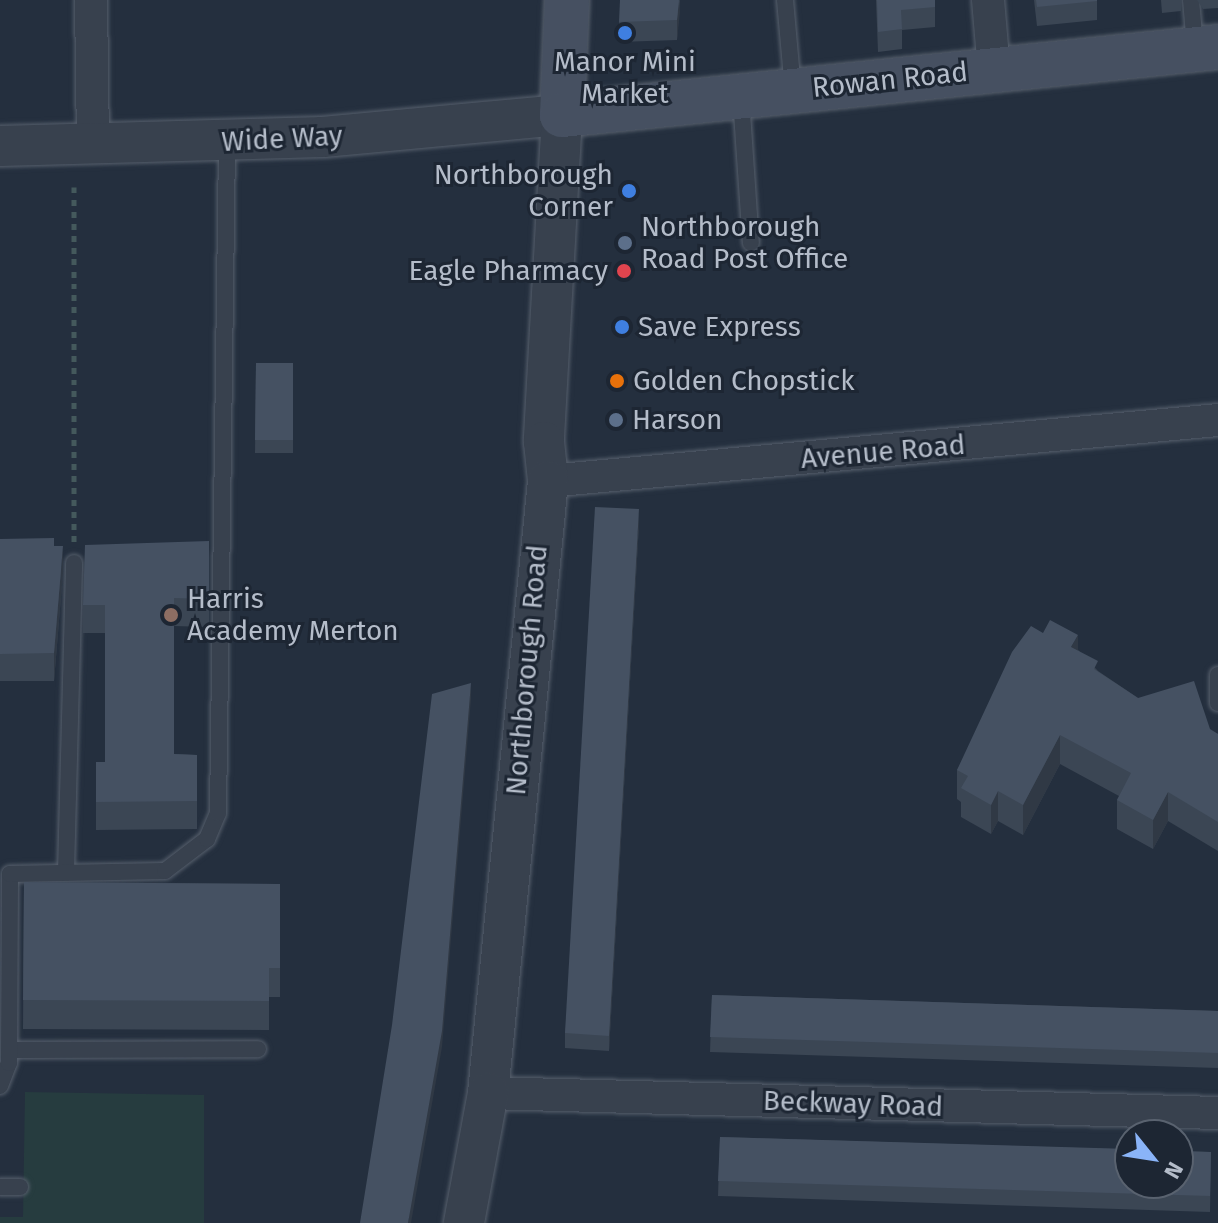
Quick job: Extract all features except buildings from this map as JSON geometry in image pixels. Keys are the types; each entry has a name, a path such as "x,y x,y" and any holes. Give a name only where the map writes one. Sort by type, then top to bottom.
{"main road":[{"path":"562,115 567,0"},
{"name":"Rowan Road","path":"562,115 1207,48"}],"street":[{"path":"91,0 93,145"},
{"path":"988,0 994,70"},
{"name":"Wide Way","path":"0,146 227,142 562,115"},
{"name":"Northborough Road","path":"464,1223 488,1093 548,481 544,442 562,115"},
{"name":"Avenue Road","path":"548,481 1218,420"},
{"name":"Beckway Road","path":"488,1093 1218,1113"}],"lane":[{"path":"785,0 793,91"},
{"path":"1191,0 1207,48"},
{"path":"741,96 751,243"},
{"path":"0,1086 10,1050 10,874 165,871 207,839 218,813 227,142"},
{"path":"66,872 74,563"},
{"path":"1218,675 1218,703"},
{"path":"10,1050 258,1049"},
{"path":"0,1187 20,1187"}],"path":[{"path":"74,187 74,563"}],"green space":[{"path":"25,1092 204,1095 204,1223 0,1223 0,1217 23,1217"}],"place":[{"name":"Manor Mini Market","path":"625,33"},
{"name":"Northborough Corner","path":"629,191"},
{"name":"Northborough Road Post Office","path":"625,243"},
{"name":"Eagle Pharmacy","path":"624,271"},
{"name":"Save Express","path":"622,327"},
{"name":"Golden Chopstick","path":"617,381"},
{"name":"Harson","path":"616,420"},
{"name":"Harris Academy Merton","path":"171,615"}]}
